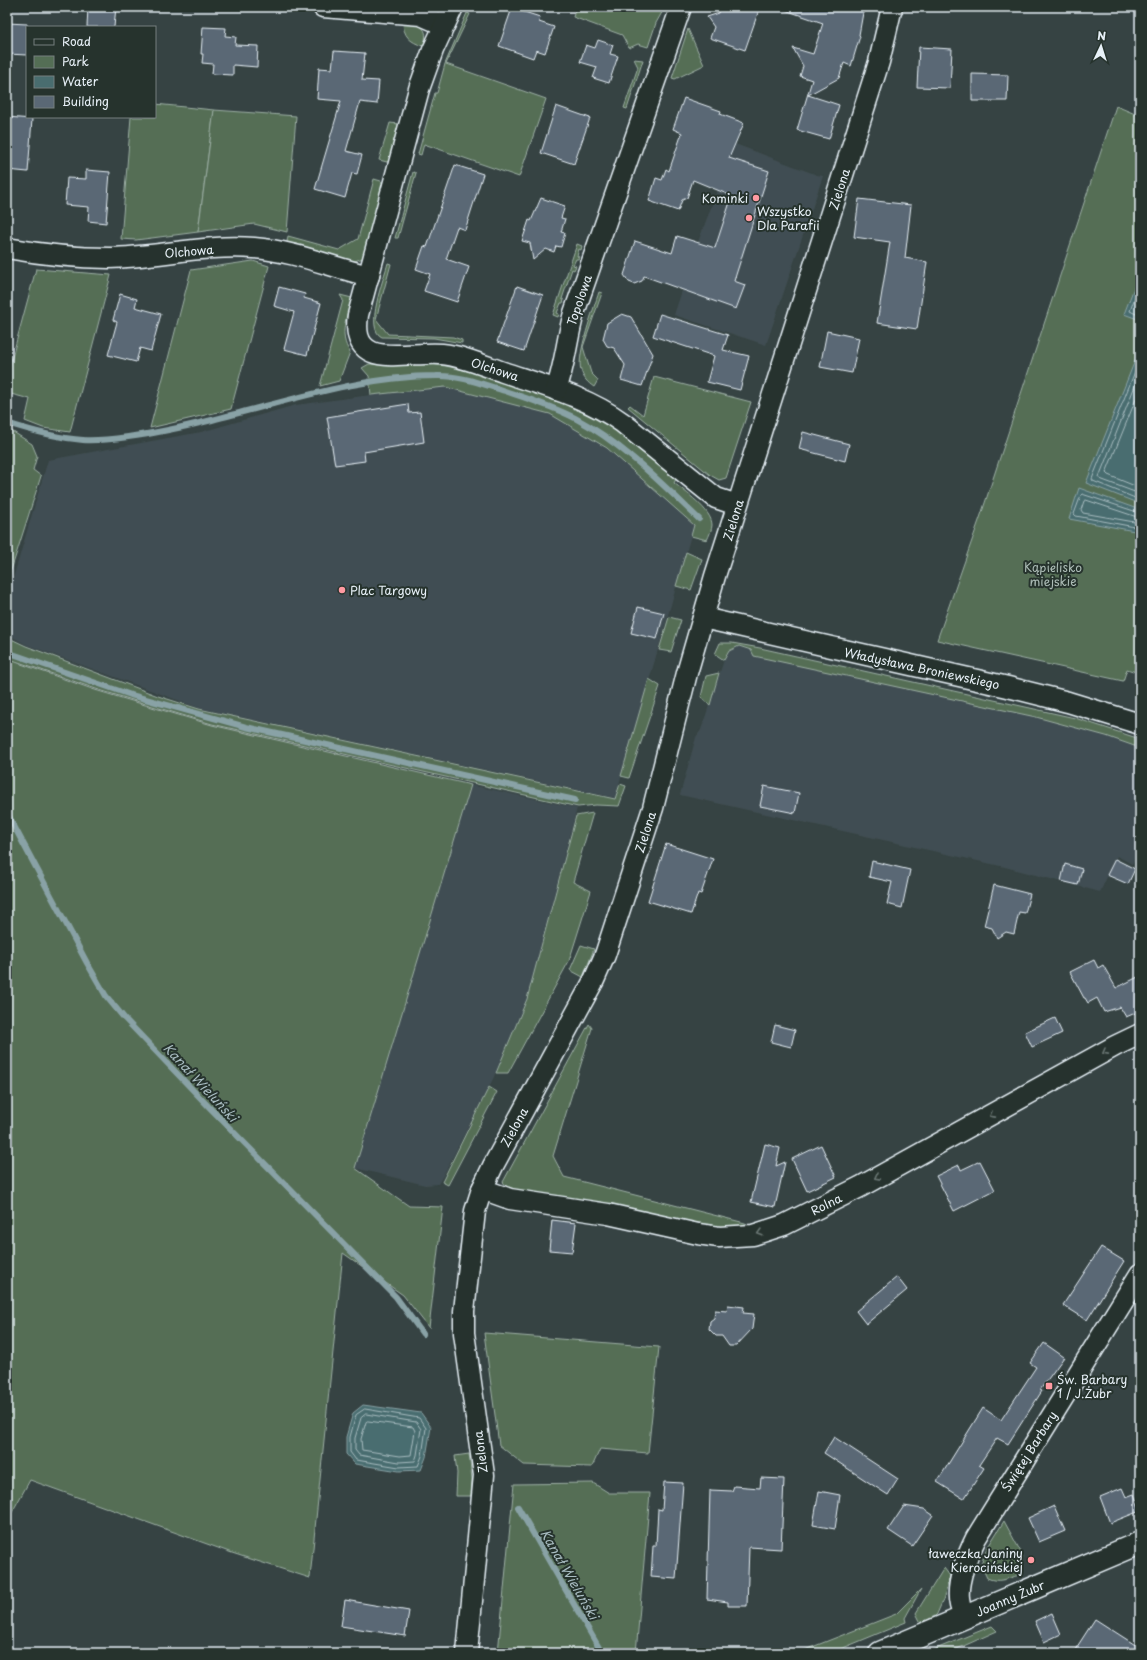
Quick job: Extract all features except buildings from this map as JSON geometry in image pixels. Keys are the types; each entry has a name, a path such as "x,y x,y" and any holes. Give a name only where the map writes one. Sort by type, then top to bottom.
{"street":[{"path":"322,7 421,15 444,25"},
{"name":"Olchowa","path":"453,7 428,62 419,89 356,327 358,336 363,346 372,352 385,354 429,354 453,356 556,390"},
{"name":"Topolowa","path":"556,390 562,373 569,331 574,313 681,7"},
{"name":"Zielona","path":"467,1653 484,1475 465,1344 464,1323 474,1221 482,1189 594,980 602,962 653,808 703,618 737,505 879,62 892,7"},
{"name":"Olchowa","path":"7,248 53,254 110,258 231,247 255,248 293,254 369,276"},
{"path":"556,390 592,404 607,412 623,423 716,498 737,505"},
{"name":"Władysława Broniewskiego","path":"703,618 1008,687 1068,702 1140,724"},
{"name":"Rolna","path":"482,1189 510,1199 608,1214 698,1234 719,1237 753,1236 784,1225 860,1187 1115,1046 1140,1034"},
{"name":"Świętej Barbary","path":"965,1617 960,1604 960,1584 965,1561 976,1538 1140,1274"},
{"name":"Joanny Żubr","path":"880,1653 1140,1543"}],"shaded area":[{"path":"735,144 823,176 766,345 674,315 698,242"},
{"name":"Plac Targowy","path":"445,387 550,414 607,448 694,525 615,798 199,708 27,645 7,634 7,599 48,460 201,432 296,405"},
{"path":"739,646 833,673 1036,717 1106,736 1140,748 1140,851 1132,864 1117,856 1100,892 1005,867 680,795 696,737 701,730 725,657 729,651"},
{"path":"471,785 577,808 527,999 493,1079 443,1176 438,1184 425,1185 355,1168"}],"green space":[{"path":"576,7 665,7 656,23 648,47 638,44 629,48 622,35 573,17"},
{"path":"467,13 470,14 446,64 546,99 519,177 424,144 421,155 418,154 435,93 437,93 445,64"},
{"path":"403,21 418,25 422,28 426,34 423,46 414,43 408,38 404,31"},
{"path":"688,29 704,65 675,79 672,78"},
{"path":"634,59 643,60 627,109 624,108 638,67"},
{"path":"156,104 214,110 198,232 136,240 121,239 131,118 156,118"},
{"name":"Kąpielisko miejskie","path":"1116,106 1140,116 1140,672 1127,669 1123,681 937,640 981,515"},
{"path":"214,110 296,116 287,232 254,224 198,232"},
{"path":"390,123 399,124 390,160 387,162 379,160"},
{"path":"413,172 416,173 398,238 395,238"},
{"path":"374,179 381,181 383,185 363,258 352,262 286,247 288,236 339,250 358,239"},
{"path":"577,244 582,246 581,250 579,249 577,256 579,257 573,265 576,266 574,270 572,269 562,299 564,300 563,303 561,303 557,313 559,314 558,317 553,315"},
{"path":"253,261 269,266 231,409 150,428 191,270"},
{"path":"388,263 391,264 376,319 388,334 453,337 462,340 462,343 434,338 382,337 377,332 375,314"},
{"path":"36,269 111,275 70,432 43,428 25,421 30,399 7,393 7,376"},
{"path":"599,292 602,293 583,347 591,373 598,380 594,387 584,378 580,363 583,343"},
{"path":"340,295 352,298 344,332 346,346 350,352 339,381 320,386 343,300"},
{"path":"369,364 431,364 472,372 579,410 605,423 676,479 674,483 703,507 711,519 712,525 707,540 691,536 694,525 607,448 550,414 445,387 371,395 369,376 362,368"},
{"path":"654,377 751,402 726,478 719,480 710,475 628,407 630,405 643,415"},
{"path":"7,428 32,444 37,456 33,470 41,476 7,583"},
{"path":"686,552 702,559 691,590 676,586"},
{"path":"669,617 681,620 671,652 659,650"},
{"path":"7,637 26,646 158,696 199,709 615,799 620,784 626,786 619,806 596,805 578,807 212,724 96,689 7,658"},
{"path":"720,643 732,643 760,648 1075,718 1140,739 1140,748 1106,736 1036,717 754,656 751,650 739,646 729,651 724,660 715,654"},
{"path":"7,659 95,690 212,725 471,785 355,1168 409,1206 443,1207 429,1328 403,1295 343,1253 310,1578 232,1553 30,1480 11,1514 7,1511"},
{"path":"719,673 710,705 701,697 706,676"},
{"path":"649,679 660,686 629,778 621,776"},
{"path":"593,813 573,882 591,891 569,961 508,1073 496,1073 527,999 576,816"},
{"path":"581,945 594,949 583,977 570,970"},
{"path":"589,1024 592,1028 553,1156 564,1177 745,1223 747,1224 746,1227 717,1228 520,1192 508,1188 503,1182"},
{"path":"489,1087 497,1092 448,1185 442,1182"},
{"path":"484,1333 659,1347 648,1453 600,1449 592,1467 524,1465 499,1445"},
{"path":"469,1454 472,1479 471,1496 456,1496 457,1473 455,1456"},
{"path":"593,1483 609,1493 650,1493 636,1653 498,1653 514,1484"},
{"path":"1004,1521 1023,1556 1019,1575 1003,1580 995,1580 987,1578 981,1565 986,1550"},
{"path":"944,1568 950,1576 943,1600 937,1614 921,1623 916,1613"},
{"path":"921,1589 905,1618 906,1622 831,1653 797,1653 896,1614"},
{"path":"992,1626 997,1631 948,1653 926,1653"}],"water":[{"path":"1140,272 1140,320 1124,314"},
{"path":"1140,348 1140,504 1086,483"},
{"path":"1079,488 1140,510 1140,532 1069,519"},
{"path":"363,1405 421,1413 431,1427 426,1457 421,1470 399,1471 355,1464 346,1454 346,1437 353,1413"}],"waterway":[{"path":"7,423 64,438 89,440 111,439 149,434 181,427 323,391 379,380 436,376 462,378 549,406 592,428 625,451 699,519"},
{"path":"7,652 131,695 246,727 575,800"},
{"name":"Kanał Wieluński","path":"7,813 106,996 125,1019 211,1109 396,1297 423,1334"},
{"name":"Kanał Wieluński","path":"518,1507 602,1653"}],"place":[{"name":"Kominki","path":"756,198"},
{"name":"Wszystko Dla Parafii","path":"749,218"},
{"name":"Plac Targowy","path":"342,590"},
{"name":"Św. Barbary 1 / J.Żubr","path":"1049,1386"},
{"name":"ławeczka Janiny Kierocińskiej","path":"1031,1560"}]}
